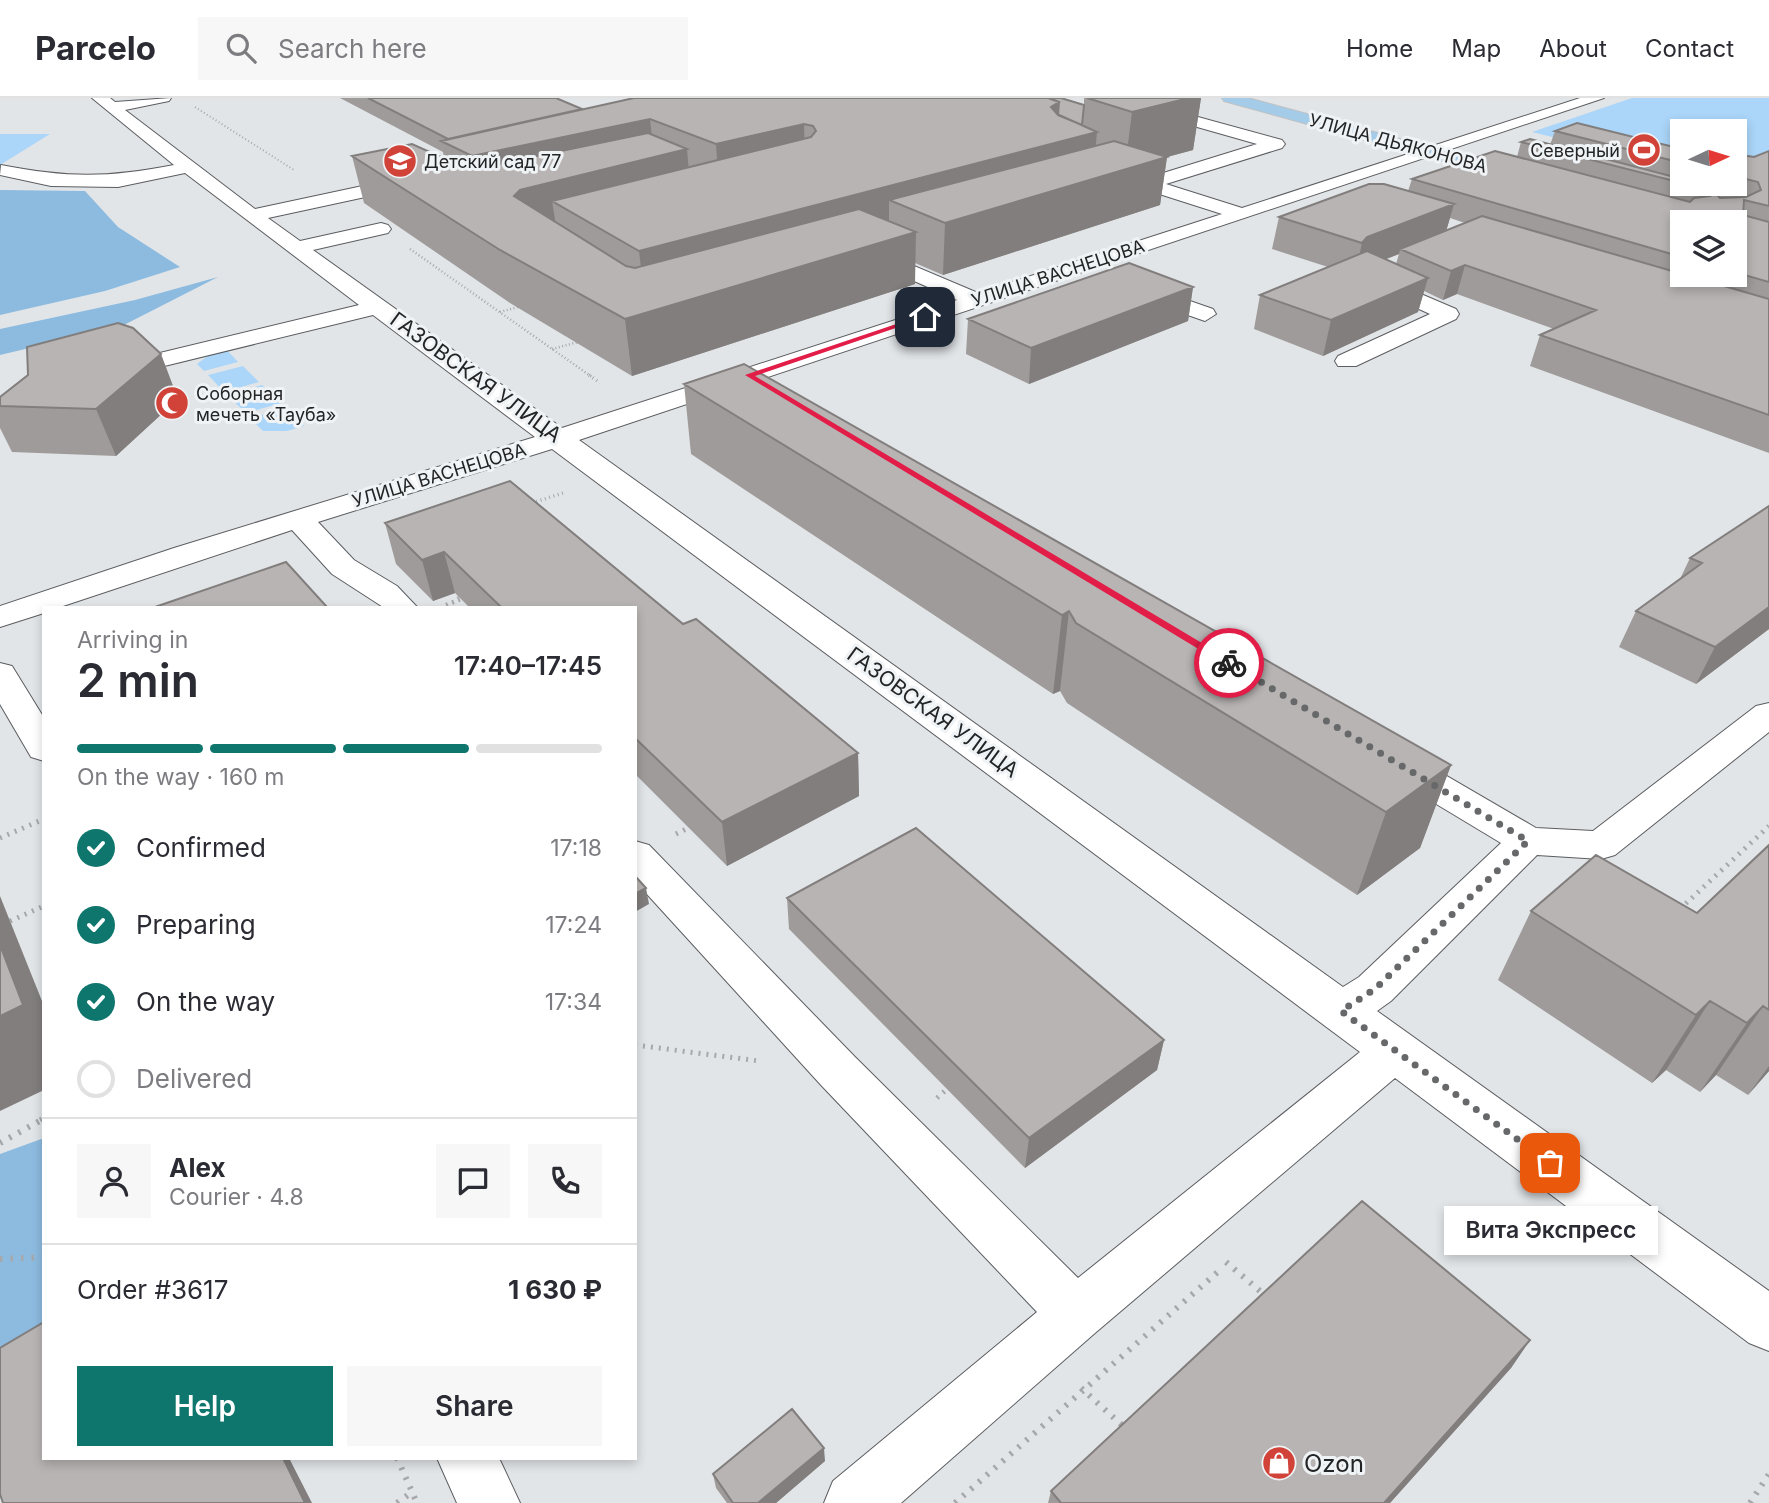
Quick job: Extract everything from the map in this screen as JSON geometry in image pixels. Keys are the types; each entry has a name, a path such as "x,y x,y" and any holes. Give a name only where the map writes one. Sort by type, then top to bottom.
{"main road":[{"name":"УЛИЦА ДЬЯКОНОВА","path":"1230,98 1533,180"}],"street":[{"path":"106,102 163,98"},
{"name":"УЛИЦА ВАСНЕЦОВА","path":"0,617 298,519 559,438 1596,98"},
{"name":"ГАЗОВСКАЯ УЛИЦА","path":"106,102 296,248 1769,1324"},
{"path":"1134,127 1176,116 1276,144 1146,184"},
{"path":"1465,141 1504,151"},
{"path":"1,170 51,180 118,181 189,167"},
{"path":"1098,176 1121,176 1239,213"},
{"path":"253,215 335,197 429,181"},
{"path":"1317,188 1360,201"},
{"path":"335,197 381,229"},
{"path":"296,248 381,229"},
{"path":"891,244 858,253 975,300"},
{"path":"1077,267 1205,314"},
{"path":"1348,361 1448,314 1368,277 1391,268"},
{"path":"148,363 379,307"},
{"path":"749,375 787,398"},
{"path":"298,519 343,567 386,593 400,606"},
{"path":"0,673 42,746"},
{"path":"1372,748 1528,841 1601,845 1769,714"},
{"path":"1341,1011 1375,989 1528,841"},
{"path":"637,857 838,1071 1076,1314"},
{"path":"855,1503 1076,1314 1396,1050"},
{"path":"468,1460 489,1503"}],"path":[{"path":"192,105 335,197"},
{"path":"381,229 640,411"},
{"path":"499,312 524,306"},
{"path":"522,507 611,477"},
{"path":"442,606 461,599 456,593"},
{"path":"0,838 42,820"},
{"path":"1678,910 1769,826"},
{"path":"10,921 42,907"},
{"path":"637,1045 838,1071"},
{"path":"0,1143 42,1119"},
{"path":"959,1502 1238,1255"},
{"path":"0,1259 42,1257"},
{"path":"1228,1263 1273,1302"},
{"path":"1083,1390 1133,1434"},
{"path":"398,1460 417,1503"},
{"path":"1750,1503 1768,1479"},
{"path":"397,1503 412,1492"}],"shaded area":[{"name":"Северный","path":"1632,98 1769,98 1769,212 1747,194 1747,119 1670,119 1670,166 1532,132"},
{"path":"0,134 50,134 0,165"},
{"path":"0,190 85,191 118,227 180,267 105,291 0,315"},
{"path":"218,277 122,326 0,355 0,329 135,300"},
{"path":"227,350 238,362 204,371 197,364 209,355"},
{"path":"243,366 259,382 224,392 208,375"},
{"path":"262,385 281,403 246,413 227,395"},
{"path":"286,408 304,426 287,431 263,431 250,418"},
{"path":"42,1139 42,1337 0,1362 0,1154"}],"building":[{"path":"368,98 556,98 582,109 448,139"},
{"path":"634,98 1048,98 1059,102 1051,107 1057,114 1097,132 639,251 552,201 811,137 816,131 813,126 804,124 716,144 650,119 472,156 441,141"},
{"path":"1049,98 1061,98 1084,105 1082,125 1058,115 1059,102"},
{"path":"1087,98 1189,98 1132,112"},
{"path":"1577,123 1670,146 1670,160 1555,131"},
{"path":"648,133 687,149 520,190 514,196 626,266 635,268 859,209 916,232 625,319 500,250 352,156 412,144 470,170"},
{"path":"1530,139 1670,176 1670,180 1521,142"},
{"path":"1114,141 1167,157 945,223 889,200"},
{"path":"1495,151 1690,202 1694,198 1710,196 1746,197 1761,190 1758,182 1747,179 1747,156 1754,157 1769,151 1769,206 1744,200 1743,210 1670,210 1670,254 1412,179"},
{"path":"1369,184 1384,184 1454,204 1367,237 1362,243 1279,217"},
{"path":"1482,216 1670,270 1670,287 1728,287 1769,299 1769,415 1540,335 1596,310 1465,265 1451,271 1400,249"},
{"path":"1747,216 1769,222 1769,282 1747,276"},
{"path":"1367,251 1428,278 1331,320 1260,295"},
{"path":"1129,263 1193,287 1031,348 968,319"},
{"path":"118,323 133,328 161,354 96,409 0,406 0,397 28,375 27,347"},
{"path":"744,364 1451,765 1386,812 1076,623 1069,611 1062,615 684,384"},
{"path":"510,481 683,624 696,619 858,753 722,822 637,740 637,606 500,606 444,552 422,560 385,523"},
{"path":"1769,506 1769,607 1715,647 1636,611 1702,563 1690,558"},
{"path":"286,562 326,606 158,606"},
{"path":"916,828 1164,1040 1029,1138 787,898"},
{"path":"1769,845 1769,1010 1763,1006 1747,1023 1710,1001 1696,1015 1531,911 1596,855 1697,913"},
{"path":"637,878 646,888 637,893"},
{"path":"0,945 23,1005 0,1016"},
{"path":"1362,1201 1530,1340 1384,1503 1061,1503 1051,1491"},
{"path":"42,1323 42,1460 284,1460 305,1503 3,1503 0,1494 0,1348"},
{"path":"792,1409 824,1448 758,1503 733,1503 713,1474"}],"way so far":[{"path":"1229,663 1528,841 1375,989 1341,1011 1550,1163"}],"place":[{"name":"Северный","path":"1644,150"},
{"name":"Детский сад 77","path":"400,161"},
{"name":"Соборная мечеть «Тауба»","path":"172,403"},
{"name":"Вита Экспресс","path":"1550,1163"},
{"name":"Ozon","path":"1279,1463"}],"route":[{"path":"925,317 749,375 1229,663"}]}
